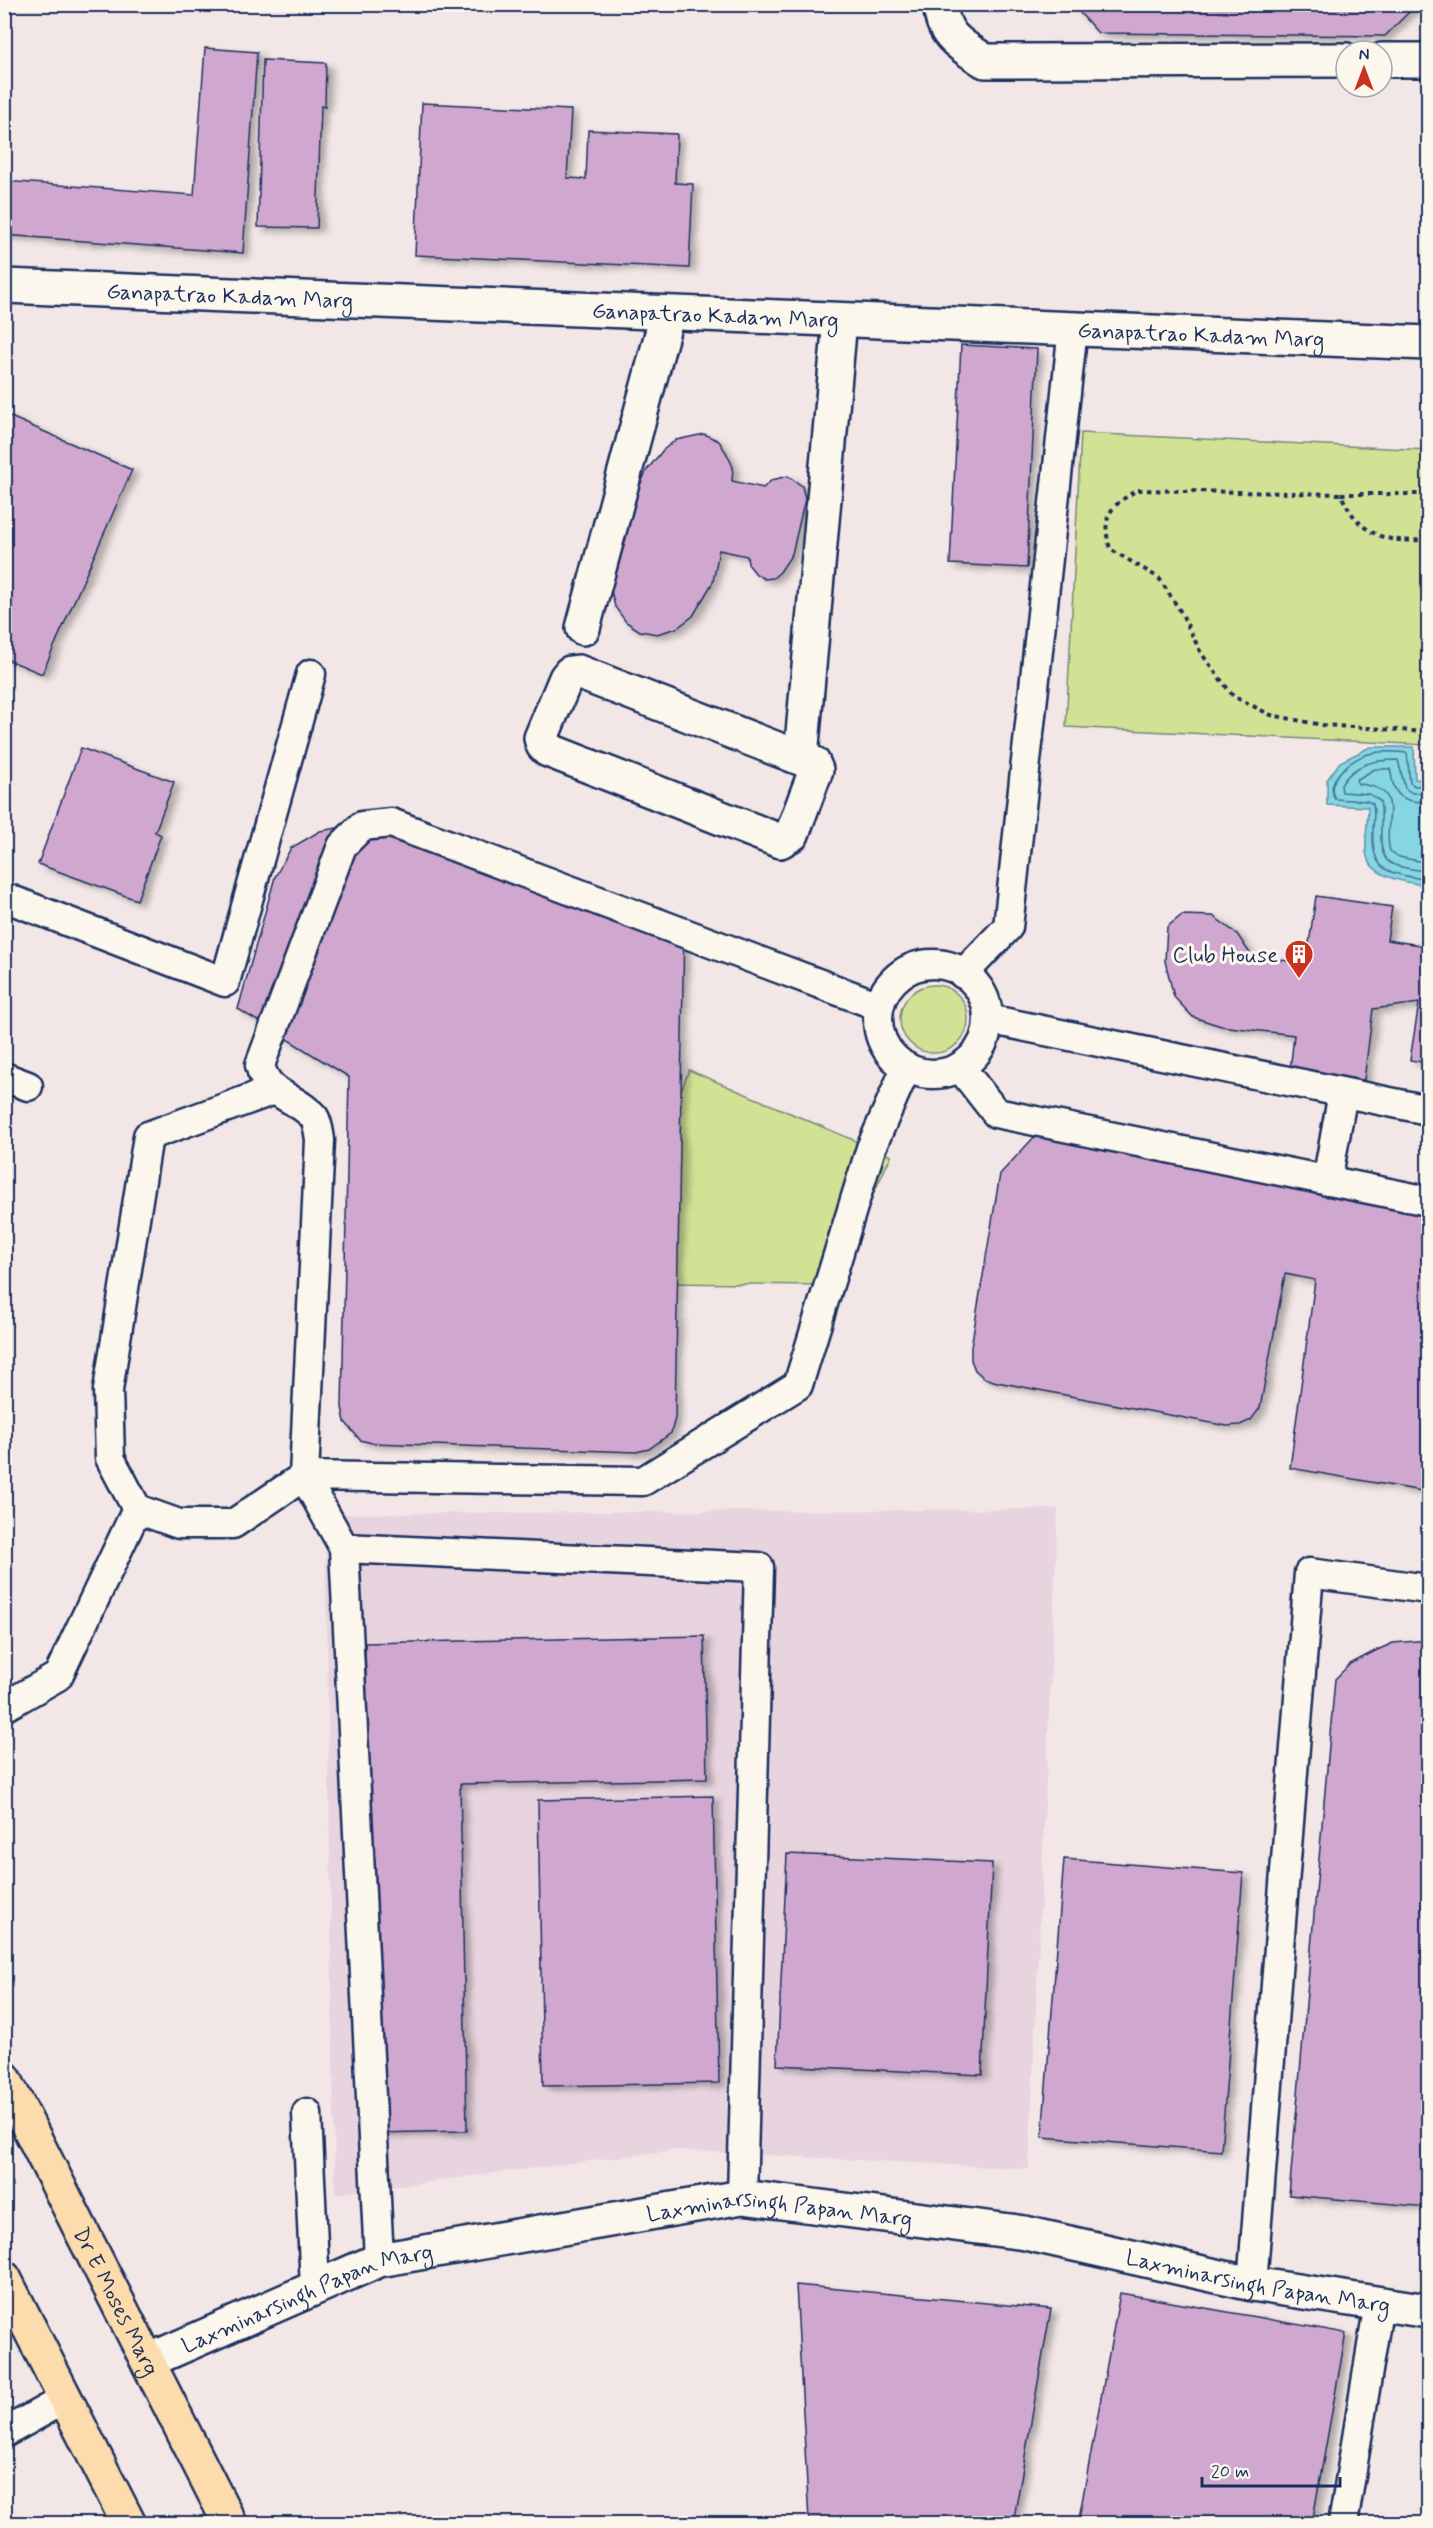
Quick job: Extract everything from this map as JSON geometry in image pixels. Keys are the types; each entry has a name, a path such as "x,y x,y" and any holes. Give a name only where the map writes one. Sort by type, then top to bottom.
{"main road":[{"name":"Dr E Moses Marg","path":"4,2078 230,2523"},
{"path":"4,2278 129,2523"}],"street":[{"path":"941,4 941,19 957,43 985,61 1334,60"},
{"path":"1394,60 1428,60"},
{"name":"Ganapatrao Kadam Marg","path":"4,286 667,315 1073,327 1428,343"},
{"path":"583,628 667,315"},
{"path":"801,756 840,320"},
{"path":"578,672 801,756 813,763 816,770 792,834 780,841 548,750 541,738 566,678 578,672"},
{"name":"Laxminarsingh Papan Marg","path":"147,2361 379,2260 742,2197 1025,2233 1252,2284 1428,2311"}],"lane":[{"path":"963,974 1008,927 1073,327"},
{"path":"4,897 225,982 311,674"},
{"path":"379,2260 344,1548 304,1476 320,1140 315,1119 298,1103 274,1090 263,1078 260,1065 342,846 362,826 391,823 879,1006"},
{"path":"930,964 947,967 963,974 976,986 984,1000 988,1019 984,1038 975,1054 960,1067 943,1074 924,1074 906,1068 891,1055 882,1041 878,1023 879,1006 886,990 897,977 912,968 930,964"},
{"path":"988,1019 1428,1110"},
{"path":"960,1067 996,1113 1428,1201"},
{"path":"274,1090 147,1136 108,1390 110,1458 137,1509 180,1524 233,1524 304,1476 643,1482 798,1385 871,1148 906,1068"},
{"path":"1327,1181 1343,1093"},
{"path":"4,1707 58,1676 137,1509"},
{"path":"344,1548 759,1567 742,2197"},
{"path":"1252,2284 1309,1573 1428,1589"},
{"path":"307,2113 315,2288"},
{"path":"1343,2523 1379,2303"},
{"path":"4,2433 65,2399"}],"path":[{"path":"1428,494 1137,490 1114,504 1104,528 1110,549 1159,578 1182,614 1201,653 1233,696 1271,716 1302,721 1428,732"},
{"path":"1341,494 1350,515 1375,536 1428,539"}],"shaded area":[{"path":"1058,1509 1029,2169 673,2150 335,2194 325,1514"}],"green space":[{"path":"1081,433 1428,450 1428,745 1066,727"},
{"path":"934,985 947,988 958,995 965,1006 968,1019 965,1032 958,1043 947,1050 934,1053 921,1050 910,1043 903,1032 900,1019 903,1006 910,995 921,988"},
{"path":"689,1070 891,1156 854,1236 823,1285 663,1283 639,1200"}],"water":[{"path":"1370,747 1414,747 1415,779 1428,780 1428,886 1400,881 1374,868 1368,860 1366,851 1368,807 1327,805 1327,780 1340,762"}],"building":[{"path":"1072,4 1417,4 1385,36 1098,33"},
{"path":"205,48 257,52 243,253 4,235 4,181 194,195"},
{"path":"263,60 326,63 325,107 321,106 317,228 258,227"},
{"path":"422,103 571,110 567,178 586,179 588,130 677,134 675,183 693,184 689,268 415,255"},
{"path":"961,345 1037,349 1027,568 950,564"},
{"path":"4,414 132,470 42,674 4,658"},
{"path":"704,434 719,441 727,454 733,467 732,481 763,488 772,480 788,476 802,486 805,499 792,554 780,572 773,578 764,579 756,574 748,564 747,556 719,550 713,582 693,616 677,628 657,634 640,631 626,622 615,607 608,578 625,517 647,470 663,450 676,440"},
{"path":"81,748 174,782 155,832 161,835 137,900 38,864"},
{"path":"366,823 684,929 675,1418 671,1433 649,1449 636,1452 372,1443 360,1440 345,1422 342,1407 349,1077 238,1009 275,877 291,848 320,831"},
{"name":"Club House","path":"1316,896 1392,907 1387,940 1420,945 1426,907 1428,908 1428,1063 1410,1060 1419,1003 1373,1009 1364,1080 1290,1071 1294,1035 1221,1026 1193,1017 1174,997 1165,961 1167,927 1182,915 1213,916 1237,934 1251,955 1306,964"},
{"path":"1048,1122 1428,1198 1428,1492 1290,1468 1315,1280 1285,1274 1260,1408 1251,1420 1240,1425 1227,1426 997,1382 984,1378 975,1370 971,1360 971,1347 1000,1174"},
{"path":"704,1636 707,1779 460,1784 467,2131 375,2133 365,1643"},
{"path":"1428,1641 1428,2207 1289,2195 1335,1679 1350,1664 1375,1651 1393,1643"},
{"path":"713,1796 719,2083 543,2086 538,1800"},
{"path":"787,1854 992,1863 982,2075 777,2065"},
{"path":"1064,1859 1243,1873 1221,2151 1042,2137"},
{"path":"796,2285 1051,2309 1013,2524 832,2524 809,2521"},
{"path":"1120,2293 1346,2333 1312,2524 1078,2524"}],"place":[{"name":"Club House","path":"1299,980"}]}
